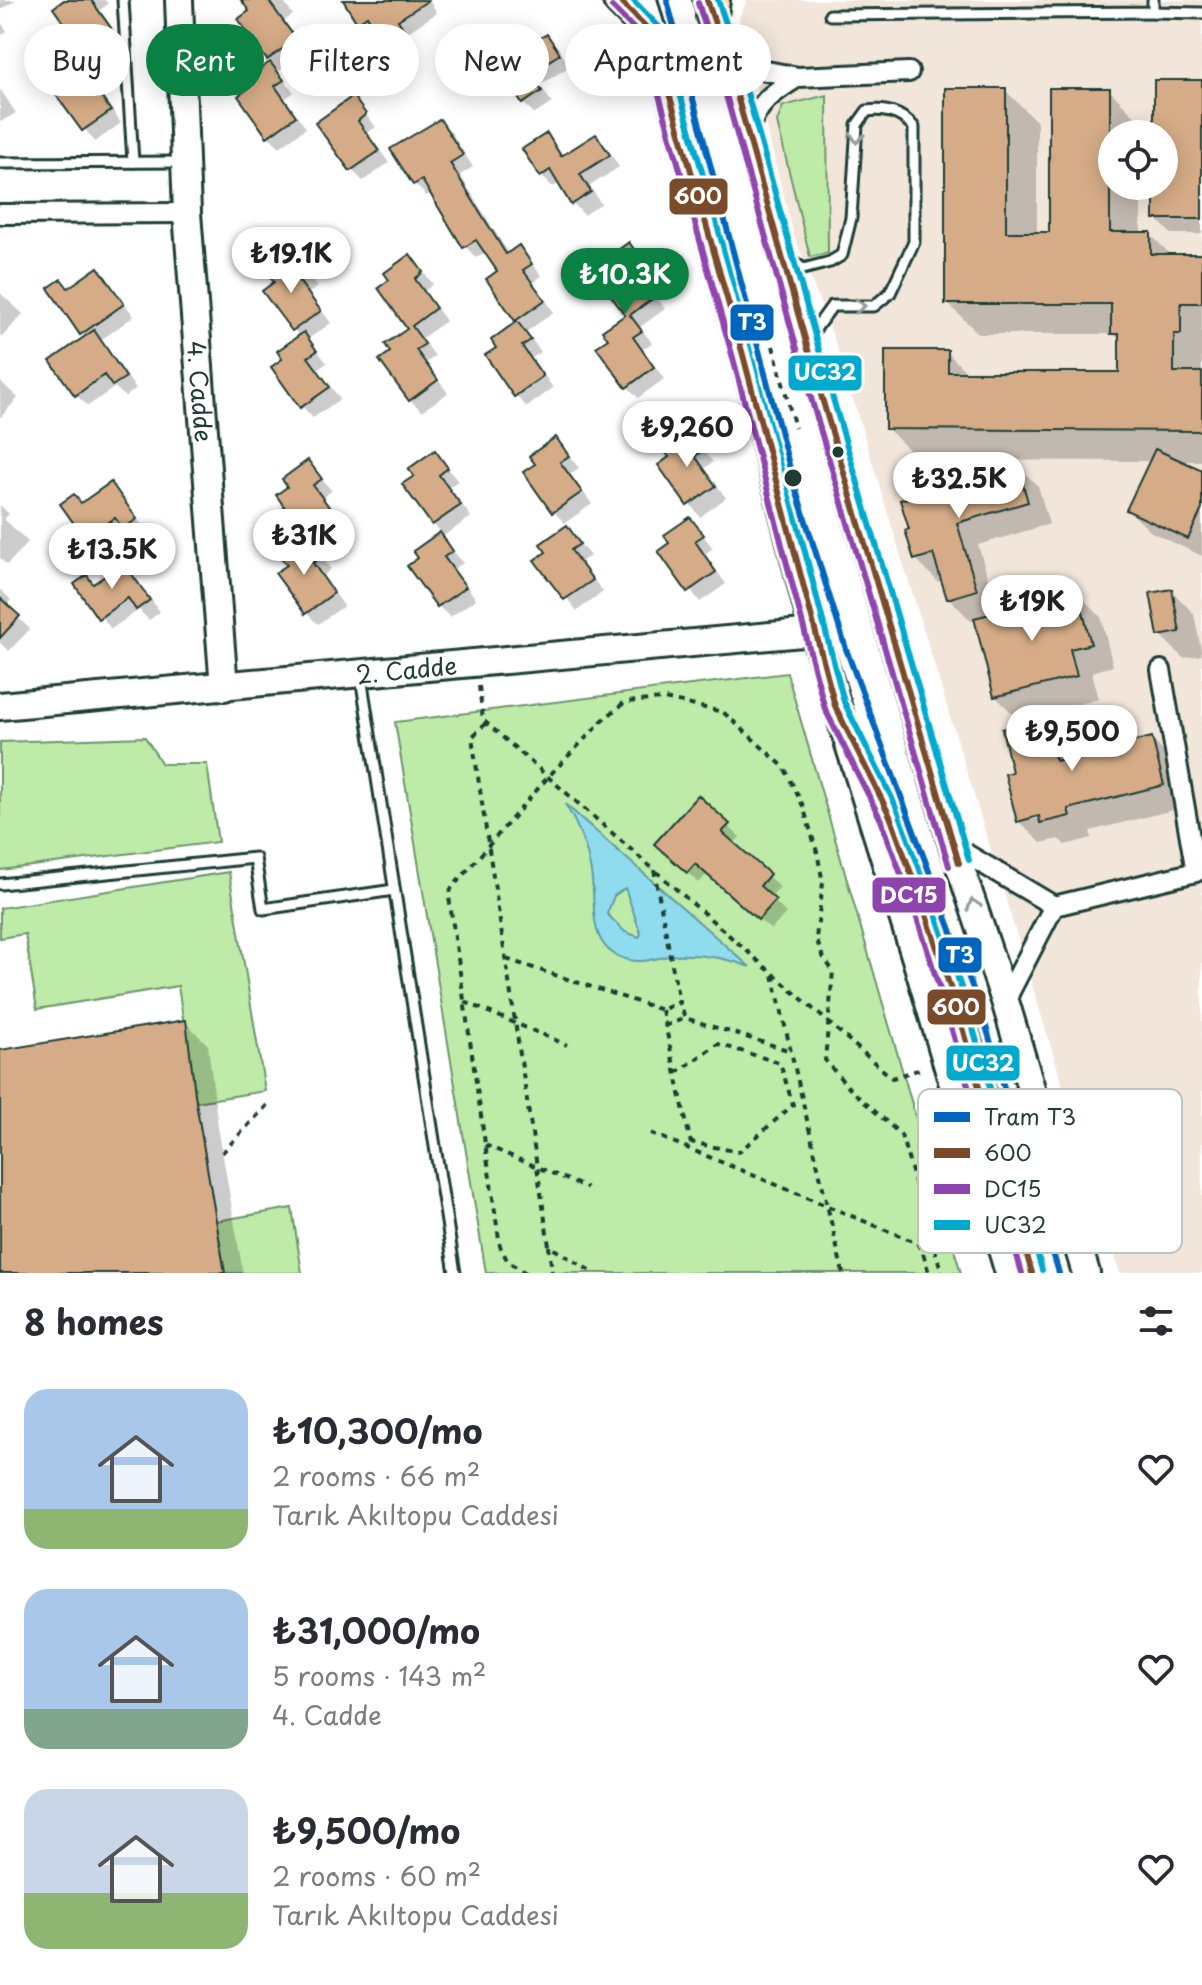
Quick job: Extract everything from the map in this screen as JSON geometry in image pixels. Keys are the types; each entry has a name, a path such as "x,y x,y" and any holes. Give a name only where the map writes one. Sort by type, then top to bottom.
{"main road":[{"name":"4. Cadde","path":"179,0 187,213 224,687"},
{"path":"619,0 643,24"},
{"path":"643,0 650,24"},
{"path":"670,96 743,355 835,706 954,1089"},
{"path":"737,96 953,846 1031,1089"},
{"name":"2. Cadde","path":"0,706 814,632"},
{"path":"835,706 890,816 953,996 979,1089"},
{"path":"1003,1253 1009,1273"},
{"path":"1080,1253 1086,1273"}],"street":[{"path":"771,73 798,77 909,72"},
{"path":"748,134 753,116 767,98 798,77"},
{"path":"0,214 187,213"},
{"path":"953,846 1054,906 1199,872 1161,670"},
{"path":"1005,1001 1054,906"}],"lane":[{"path":"123,0 133,162"},
{"path":"1153,0 1153,12"},
{"path":"830,15 1202,13"},
{"path":"781,251 803,269 830,262 842,255 851,218 857,125 867,111 882,109 906,118 914,127 914,242 890,293 874,306 832,306 813,332 816,378"},
{"path":"0,163 186,162"},
{"path":"360,674 455,1273"},
{"path":"0,884 255,858 263,909 394,890"}],"path":[{"path":"795,428 773,346 805,338"},
{"path":"477,663 483,720 892,1078 946,1061"},
{"path":"526,1273 508,1262 502,1254 449,897 451,889 548,777 603,720 625,702 664,699 723,712 784,767 803,806 823,883 816,938 822,955 833,971 825,1060 831,1070 901,1135 918,1192"},
{"path":"486,723 472,737 552,1273"},
{"path":"654,869 679,1002 685,1018"},
{"path":"506,959 662,1010 679,1002"},
{"path":"773,973 843,1273"},
{"path":"465,1002 567,1045"},
{"path":"662,1010 692,1149"},
{"path":"665,1026 685,1018 791,1051"},
{"path":"676,1073 718,1044 780,1063 793,1105 739,1152 690,1142"},
{"path":"222,1153 270,1102"},
{"path":"651,1133 918,1245"},
{"path":"485,1145 587,1188"},
{"path":"549,1246 594,1273"},
{"path":"923,1253 929,1273"},
{"path":"936,1253 942,1273"}],"shaded area":[{"path":"747,0 1202,0 1202,1273 1120,1273 1114,1253 1182,1253 1182,1089 1064,1089 837,347 794,235 758,96 771,96 771,24 740,24 739,18"}],"green space":[{"path":"827,95 828,253 810,257 777,122 783,106"},
{"path":"787,673 918,1125 918,1253 955,1253 961,1273 486,1273 395,722"},
{"path":"145,737 162,764 207,764 218,842 0,870 0,742"},
{"path":"229,872 265,1091 196,1102 178,986 37,1009 25,934 0,938 0,908"},
{"path":"292,1208 302,1273 225,1273 216,1221"}],"water":[{"path":"565,804 750,967 696,955 635,961 615,955 605,947 596,925 587,854","holes":["625,888 641,934 639,937 625,932 607,914 614,896"]}],"building":[{"path":"64,0 91,0 108,24 64,24 53,8"},
{"path":"241,0 268,0 285,24 280,24 280,51 267,60 264,56 264,24 242,24 238,19 249,11"},
{"path":"343,0 429,0 398,20 400,24 372,24 367,16 357,23"},
{"path":"549,37 560,54 549,61"},
{"path":"270,62 280,75 280,83 275,86 296,116 267,137 238,96 264,96 264,66"},
{"path":"1154,80 1202,80 1202,219 1154,219 1154,200 1178,200 1178,120 1154,120"},
{"path":"945,88 1006,88 1006,232 1049,232 1049,88 1110,88 1110,120 1098,120 1098,200 1110,200 1110,232 1151,232 1151,254 1202,254 1202,303 1181,303 1181,334 1174,334 1174,372 1202,372 1202,431 885,429 885,350 948,350 948,372 1119,372 1119,334 1111,334 1111,304 945,304"},
{"path":"57,96 100,96 111,111 82,131"},
{"path":"353,96 366,114 358,121 379,151 350,171 315,123"},
{"path":"517,96 534,96 522,104"},
{"path":"440,119 463,155 450,163 506,254 519,245 532,264 523,270 545,300 515,321 486,279 497,271 476,240 463,248 422,180 413,185 390,149"},
{"path":"547,133 561,156 596,134 610,155 580,174 591,192 571,205 550,170 540,177 522,149"},
{"path":"629,242 642,261 634,267 655,297 630,315 642,331 633,337 654,367 626,388 596,347 608,339 602,331 625,315 597,277 608,269 603,261"},
{"path":"410,254 423,272 415,279 436,308 412,326 425,344 416,350 438,380 409,401 379,360 390,352 385,344 407,329 378,288 389,280 384,273"},
{"path":"295,256 308,275 299,281 321,311 292,331 262,291 274,282 268,275"},
{"path":"98,267 124,304 80,335 48,288 61,279 68,288"},
{"path":"517,321 531,340 522,346 543,376 514,397 485,355 496,348 491,340"},
{"path":"94,330 126,377 112,386 104,375 75,396 50,361"},
{"path":"304,332 317,351 308,357 330,387 300,408 271,367 282,359 277,351"},
{"path":"690,431 704,450 695,456 716,486 687,506 658,465 669,457 664,450"},
{"path":"556,437 569,456 560,462 582,492 552,513 523,472 535,464 529,456"},
{"path":"1155,449 1202,470 1202,509 1188,539 1126,510"},
{"path":"435,450 448,468 439,475 461,505 432,525 402,484 414,476 408,469"},
{"path":"308,460 322,479 313,485 335,515 305,536 276,495 287,487 282,479"},
{"path":"1016,461 1028,502 957,523 977,590 947,599 933,554 914,560 900,500 966,481 964,476"},
{"path":"111,482 137,519 123,529 115,518 85,539 60,504 74,494 81,503"},
{"path":"690,517 704,535 695,541 716,572 687,592 658,551 669,543 664,535"},
{"path":"567,525 580,544 571,550 593,580 564,600 534,560 546,552 540,544"},
{"path":"440,532 453,551 444,557 466,587 437,607 407,566 418,558 413,551"},
{"path":"308,539 321,557 313,563 334,593 305,614 275,573 287,565 281,558"},
{"path":"124,563 150,600 136,610 128,598 98,619 74,584 87,575 93,584"},
{"path":"1172,589 1180,632 1158,636 1150,593"},
{"path":"1078,592 1091,644 1070,649 1077,676 994,697 974,618"},
{"path":"0,598 20,616 0,638"},
{"path":"1045,718 1056,761 1152,737 1164,785 1068,809 1070,816 1040,823 1039,816 1017,822 1005,774 1012,772 1002,729"},
{"path":"698,795 730,824 722,832 770,874 760,886 776,900 758,920 695,864 687,873 654,844"},
{"path":"186,1020 196,1102 225,1273 0,1273 0,1050"}],"tunnel":[{"path":"1026,1253 1032,1273"}],"tram line":[{"name":"T3","path":"667,0 793,480 846,649 982,1013 1005,1089"},
{"name":"T3","path":"1053,1253 1059,1273"}],"transit line":[{"name":"600","path":"619,0 652,33 743,355 835,706 890,816 953,996 980,1089"},
{"name":"UC32","path":"633,0 662,30 753,352 844,702 899,812 963,993 990,1089"},
{"name":"600","path":"707,0 725,53 816,378 959,863"},
{"name":"UC32","path":"718,0 969,860"},
{"name":"DC15","path":"698,3 949,866"},
{"name":"DC15","path":"612,7 643,38 733,358 825,709 881,820 914,909 969,1089"},
{"name":"DC15","path":"1016,1253 1022,1273"},
{"name":"600","path":"1026,1253 1032,1273"},
{"name":"UC32","path":"1037,1253 1042,1270"}]}
